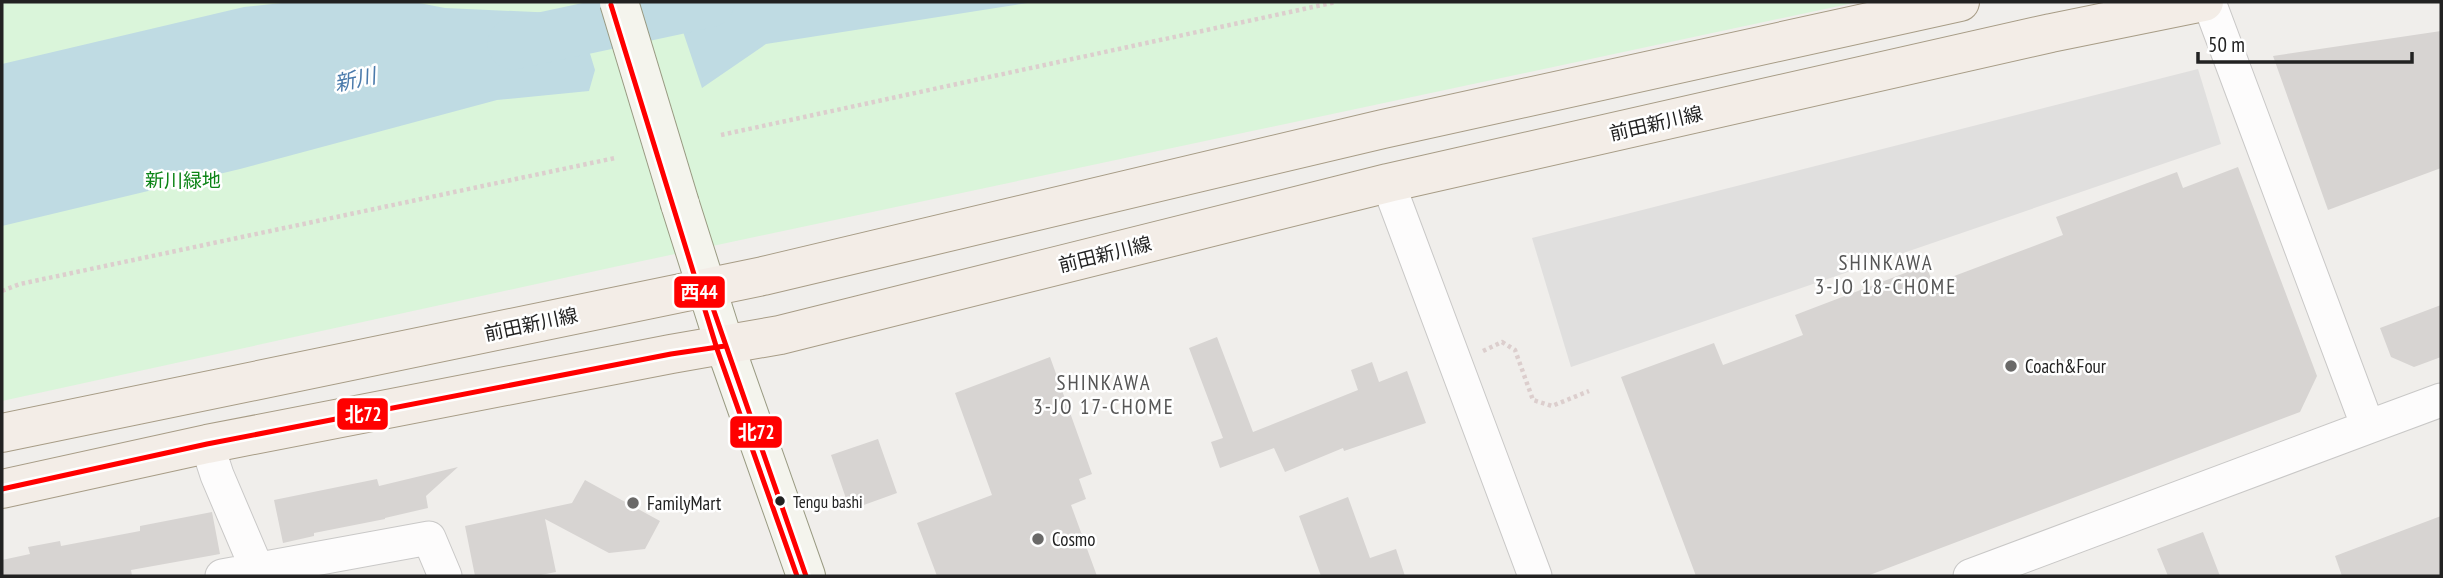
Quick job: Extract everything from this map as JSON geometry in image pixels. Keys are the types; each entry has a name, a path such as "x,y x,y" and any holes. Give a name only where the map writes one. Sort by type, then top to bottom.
{"main road":[{"name":"前田新川線","path":"2,433 706,288 1383,129 1960,2"},
{"name":"前田新川線","path":"2,489 207,444 780,335 1388,183 2037,36 2204,2"}],"street":[{"path":"619,2 706,288 806,576"},
{"path":"2209,2 2368,427"},
{"path":"1388,183 1535,576"},
{"path":"1970,576 2441,400"},
{"path":"207,444 217,475 259,573"},
{"path":"222,576 259,573 429,538 445,576"}],"path":[{"path":"721,135 1336,2"},
{"path":"2,291 20,284 615,158"},
{"path":"1479,352 1502,342 1515,350 1533,400 1552,406 1589,391"}],"green space":[{"name":"新川緑地","path":"2,2 1858,2 614,267 2,401"}],"shaded area":[{"path":"2198,69 2221,144 1571,367 1532,238"}],"water":[{"path":"291,2 414,2 445,8 578,14 595,70 589,91 497,100 240,169 2,226 2,64 244,7"},
{"path":"673,2 1034,2 766,44 702,88"}],"building":[{"path":"2441,31 2441,168 2328,210 2273,56"},
{"path":"2238,167 2317,376 2300,412 1867,576 1696,576 1621,377 1714,343 1723,365 1803,335 1795,315 1926,265 1933,284 2063,235 2056,217 2177,172 2183,188"},
{"path":"2441,305 2441,357 2414,367 2391,357 2380,328"},
{"path":"1217,337 1253,432 1358,390 1351,370 1372,362 1379,382 1407,371 1426,423 1344,451 1343,448 1285,472 1274,448 1220,468 1211,442 1223,438 1189,348"},
{"path":"1050,357 1092,474 1079,479 1086,499 1071,505 1097,576 937,576 917,523 992,495 955,393"},
{"path":"878,439 897,493 850,510 831,455"},
{"path":"458,467 426,496 428,508 314,533 314,536 283,543 274,500 377,479 379,486"},
{"path":"585,480 660,521 645,549 609,553 545,519 556,572 536,576 475,576 465,526 572,503"},
{"path":"1348,497 1370,558 1396,549 1405,576 1321,576 1299,516"},
{"path":"212,512 220,554 131,570 132,576 2,576 2,560 30,554 28,547 60,541 61,546 140,531 140,526"},
{"path":"2441,516 2441,576 2342,576 2335,556"},
{"path":"2203,532 2220,576 2168,576 2157,549"}],"waterway":[{"name":"新川","path":"513,44 709,2"}],"transit line":[{"name":"西44","path":"611,5 717,349 797,576"},
{"name":"北72","path":"706,288 806,576"},
{"name":"北72","path":"2,489 207,444 671,354 725,346"}],"place":[{"name":"Coach&Four","path":"2011,366"},
{"name":"Tengu bashi","path":"780,501"},
{"name":"FamilyMart","path":"633,503"},
{"name":"Cosmo","path":"1038,539"}],"district":[{"name":"SHINKAWA 3-JO 18-CHOME","path":"1886,275"},
{"name":"SHINKAWA 3-JO 17-CHOME","path":"1104,395"}]}
